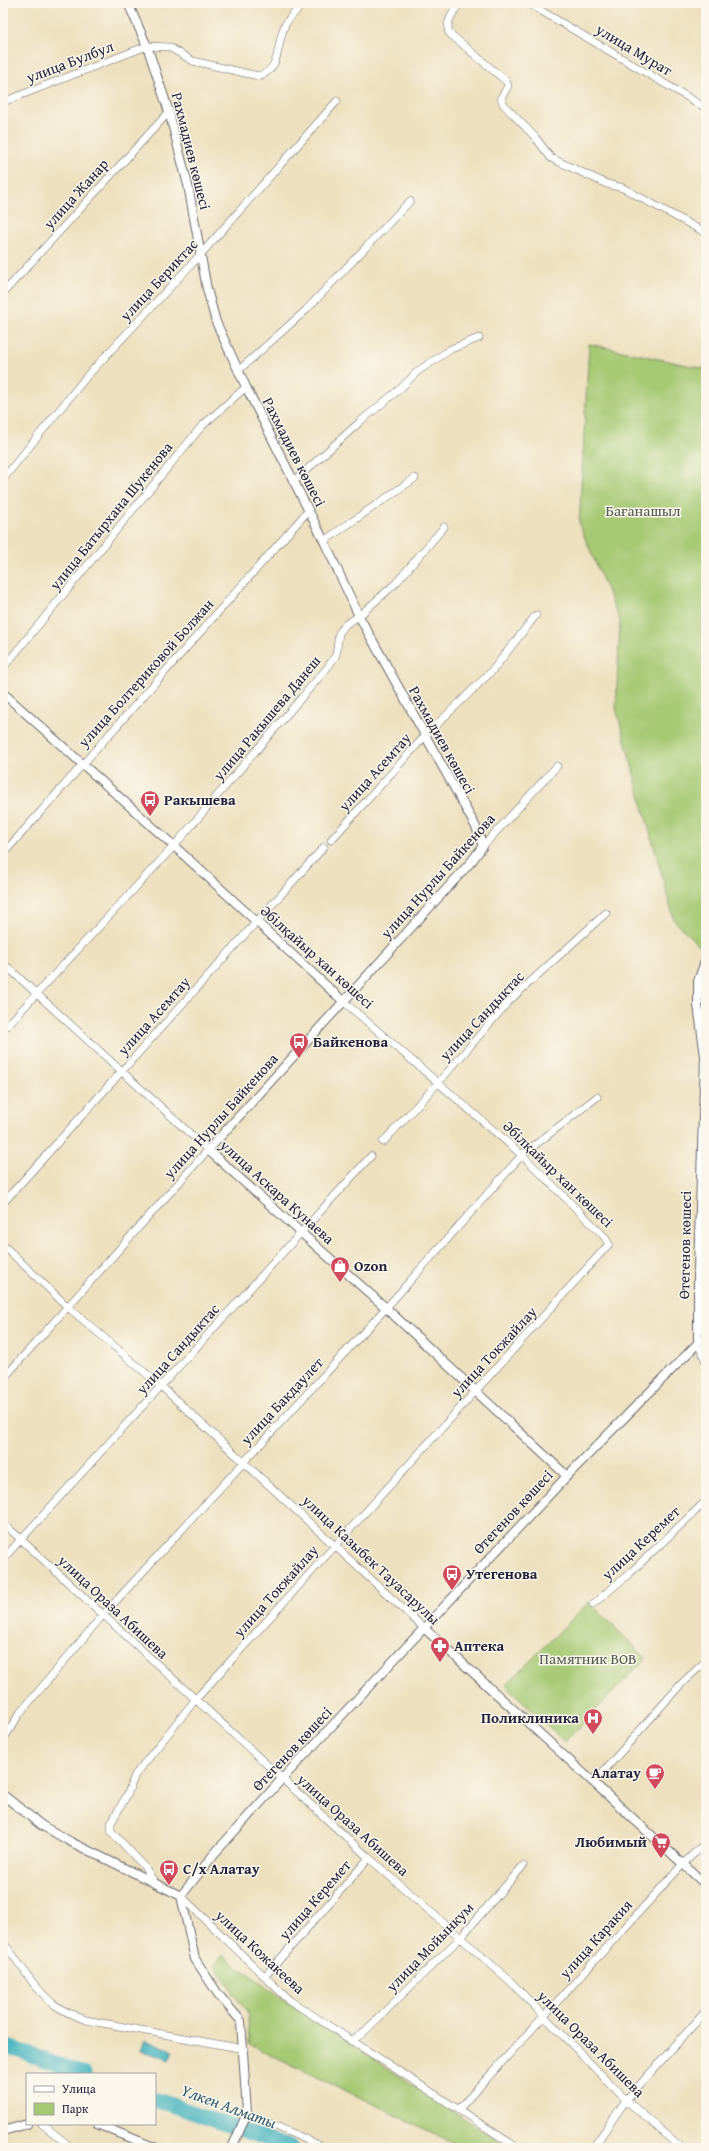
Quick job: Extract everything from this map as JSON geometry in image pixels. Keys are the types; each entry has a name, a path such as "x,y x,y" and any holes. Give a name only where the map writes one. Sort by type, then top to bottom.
{"street":[{"name":"Рахмадиев көшесі","path":"128,3 147,46 169,112 188,184 207,288 216,322 238,371 324,541 359,616 424,737 476,827 483,846"},
{"path":"147,46 169,47 193,61 258,76 267,74 273,68 286,24 304,3"},
{"path":"460,3 446,26 449,33 506,81 508,86 501,98 504,105 535,137 550,158 607,184 623,188 706,233"},
{"name":"улица Мурат","path":"528,3 706,108"},
{"name":"улица Булбул","path":"3,102 147,46"},
{"name":"улица Бериктас","path":"3,479 87,376 201,254 337,101"},
{"name":"улица Жанар","path":"3,293 169,112"},
{"path":"238,371 306,310 410,201"},
{"path":"293,482 362,420 401,388 418,371 450,349 479,338"},
{"name":"улица Батырхана Шукенова","path":"3,668 201,427 246,387"},
{"path":"324,541 415,478"},
{"name":"улица Болтериковой Болжан","path":"3,854 308,511"},
{"name":"улица Ракышева Данеш","path":"3,1030 174,846 327,668 336,655 339,633 346,624 359,616 396,583 444,527"},
{"name":"улица Асемтау","path":"331,840 424,737 492,671 536,615"},
{"name":"Әбілқайыр хан көшесі","path":"3,693 344,1001 522,1155 603,1235 609,1244"},
{"name":"улица Нурлы Байкенова","path":"3,1379 208,1150 557,766"},
{"name":"улица Асемтау","path":"3,1203 324,847"},
{"name":"улица Сандыктас","path":"383,1142 439,1082 509,1001 606,913"},
{"name":"Өтегенов көшесі","path":"181,1896 214,1854 282,1779 566,1476 698,1343 698,1270 706,1055 698,1005 698,981 706,959"},
{"name":"улица Аскара Кунаева","path":"3,963 208,1150 476,1390 566,1476"},
{"name":"улица Бакдаулет","path":"3,1740 20,1713 103,1615 386,1308 522,1155 598,1097"},
{"name":"улица Сандыктас","path":"3,1559 162,1387 370,1156"},
{"name":"улица Токжайлау","path":"155,1883 143,1865 112,1831 111,1823 127,1795 135,1775 195,1700 476,1390 539,1324 609,1244"},
{"name":"улица Казыбек Тауасарулы","path":"3,1245 68,1307 162,1387 706,1885"},
{"path":"698,1343 706,1362"},
{"name":"улица Керемет","path":"593,1604 629,1574 706,1501"},
{"name":"улица Ораза Абишева","path":"3,1523 369,1858 509,1980 626,2100 682,2148"},
{"path":"594,1782 682,1684 706,1661"},
{"name":"улица Кожакеева","path":"3,1794 41,1824 70,1842 181,1896 289,2000 518,2148"},
{"name":"улица Каракия","path":"459,2110 683,1864 706,1842"},
{"name":"улица Керемет","path":"265,1976 369,1858"},
{"name":"улица Мойынкум","path":"351,2041 362,2034 461,1937 523,1866"},
{"path":"181,1896 195,1959 218,1994 241,2021 247,2113 245,2122 233,2148"},
{"path":"3,1942 42,1993 67,2013 86,2020 244,2049"},
{"path":"593,2148 626,2100 706,2011"},
{"path":"247,2113 325,2148"},
{"path":"3,2132 26,2124"},
{"path":"43,2125 72,2148"},
{"path":"98,2125 156,2148"}],"green space":[{"name":"Бағанашыл","path":"589,344 706,369 706,953 674,920 616,708 620,621 579,524"},
{"name":"Памятник ВОВ","path":"589,1602 646,1658 565,1742 506,1685"},
{"path":"222,1955 288,2002 509,2148 464,2148 249,2044 248,2014 215,1966"}],"water":[{"path":"145,2040 173,2050 169,2060 141,2050"}],"waterway":[{"name":"Үлкен Алматы","path":"3,2045 81,2073"},
{"name":"Үлкен Алматы","path":"156,2099 292,2148"}],"place":[{"name":"Ракышева","path":"150,817"},
{"name":"Байкенова","path":"299,1059"},
{"name":"Ozon","path":"340,1283"},
{"name":"Утегенова","path":"452,1591"},
{"name":"Аптека","path":"440,1663"},
{"name":"Поликлиника","path":"593,1735"},
{"name":"Алатау","path":"655,1790"},
{"name":"Любимый","path":"661,1859"},
{"name":"С/х Алатау","path":"169,1886"}]}
